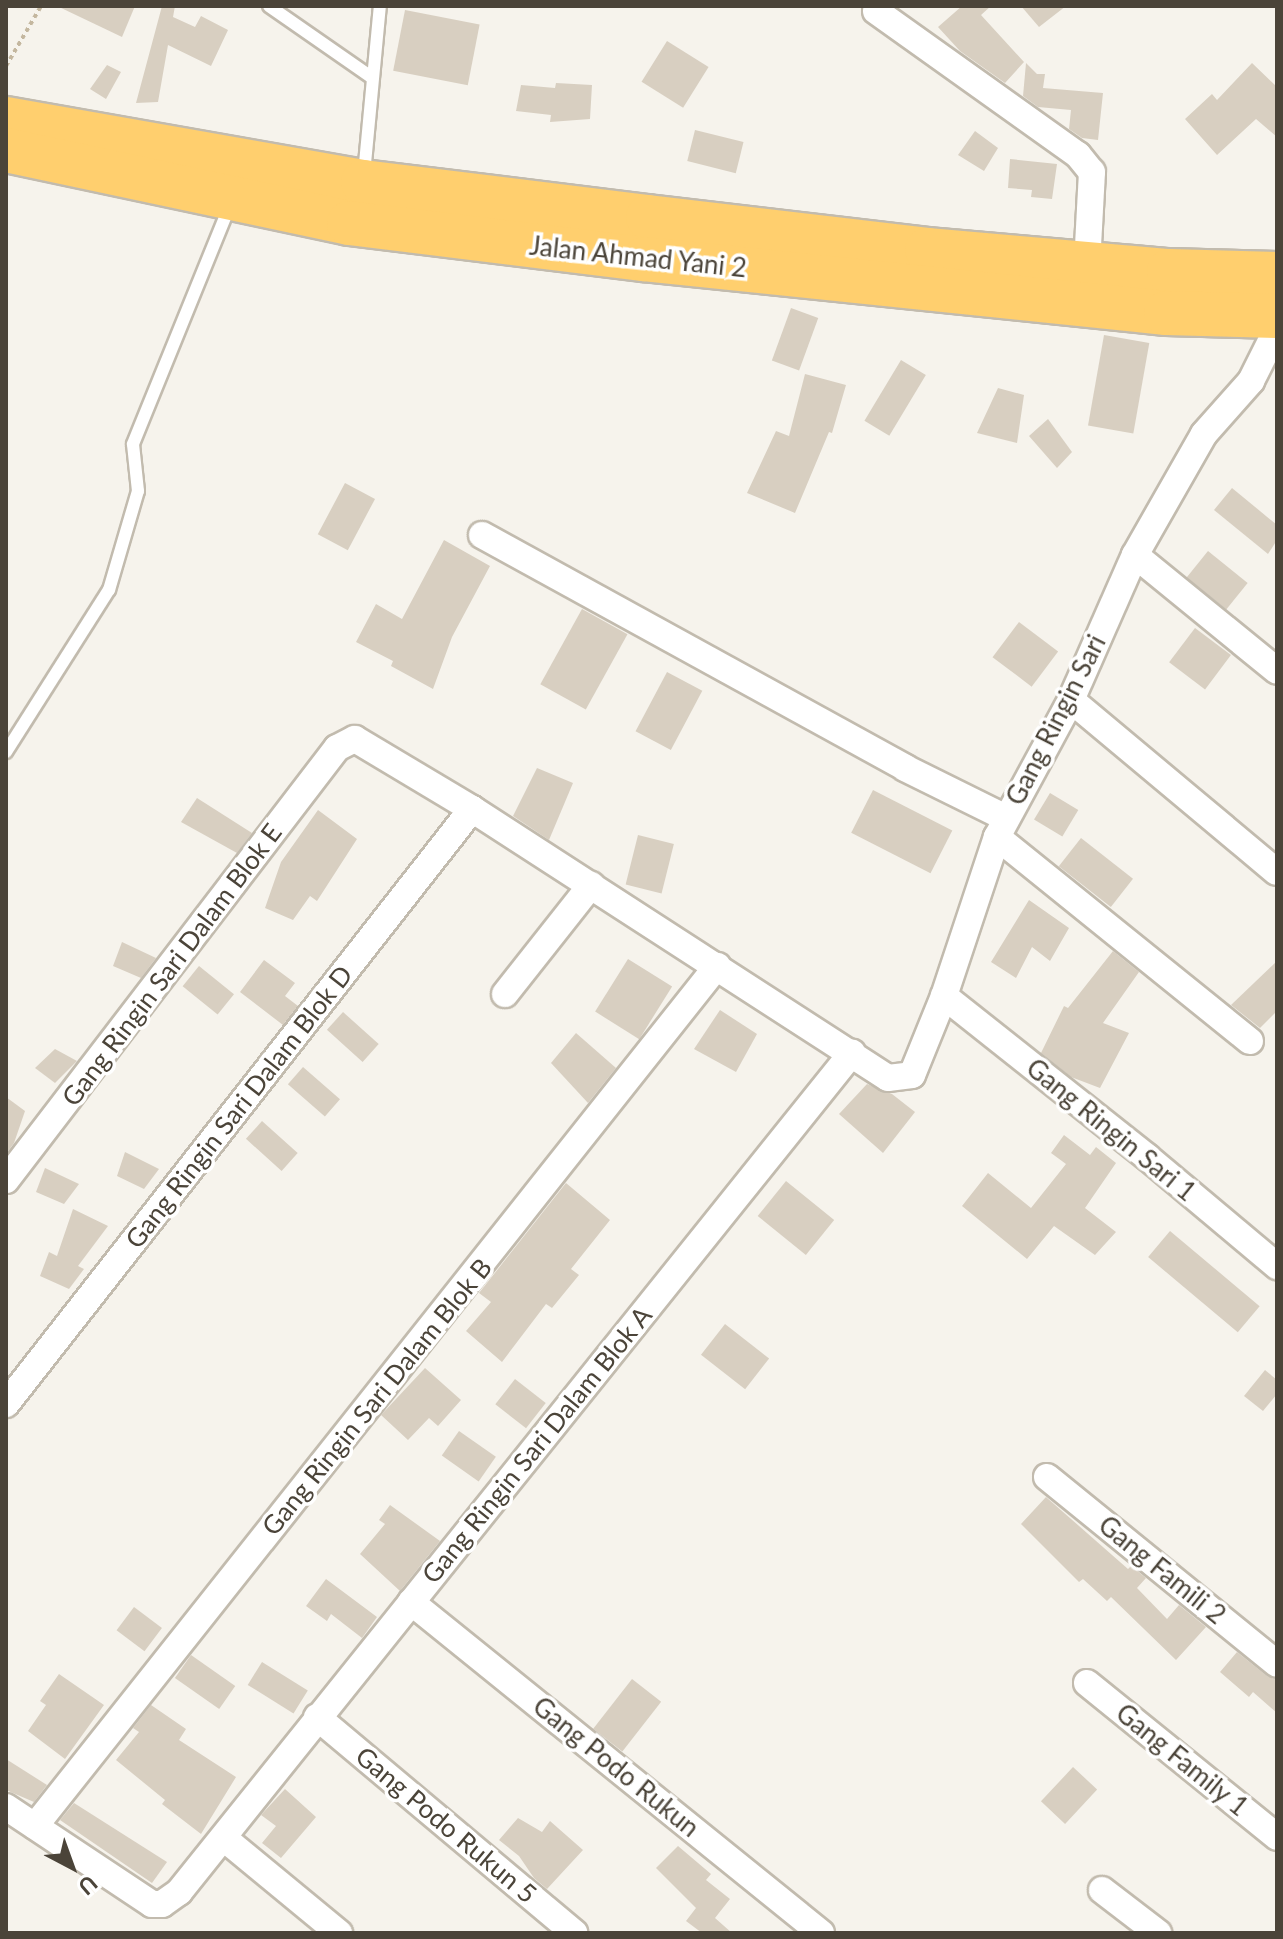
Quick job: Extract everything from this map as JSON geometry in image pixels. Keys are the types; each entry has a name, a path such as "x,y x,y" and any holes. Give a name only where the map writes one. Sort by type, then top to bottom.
{"highway":[{"name":"Jalan Ahmad Yani 2","path":"6,119 363,182 927,250 1169,271 1277,274"},
{"name":"Jalan Ahmad Yani 2","path":"6,150 349,223 644,259 1166,313 1277,316"}],"street":[{"path":"876,11 1078,155 1092,172 1087,264"},
{"name":"Gang Ringin Sari","path":"852,1053 888,1078 908,1077 944,996 1005,837 1140,559 1204,434 1251,381 1277,329"},
{"path":"482,535 905,768 1005,837 1250,1041"},
{"path":"1140,559 1277,671"},
{"path":"1071,700 1277,872"},
{"name":"Gang Ringin Sari Dalam Blok E","path":"6,1180 337,748 355,739 472,809"},
{"path":"472,809 852,1053"},
{"name":"Gang Ringin Sari Dalam Blok D","path":"6,1404 472,809"},
{"path":"505,994 591,885"},
{"name":"Gang Ringin Sari Dalam Blok B","path":"35,1826 717,966"},
{"name":"Gang Ringin Sari 1","path":"944,996 1147,1157 1277,1266"},
{"name":"Gang Ringin Sari Dalam Blok A","path":"35,1826 152,1904 162,1904 179,1892 225,1839 317,1717 852,1053"},
{"name":"Gang Famili 2","path":"1047,1477 1277,1664"},
{"name":"Gang Podo Rukun","path":"411,1602 821,1933"},
{"name":"Gang Family 1","path":"1087,1683 1277,1837"},
{"name":"Gang Podo Rukun 5","path":"317,1717 574,1933"},
{"path":"6,1807 35,1826"},
{"path":"225,1839 339,1933"},
{"path":"1102,1890 1158,1933"}],"lane":[{"path":"269,6 371,77"},
{"path":"363,182 380,6"},
{"path":"6,752 109,590 138,491 133,444 233,197"}],"path":[{"path":"6,66 41,6"}],"building":[{"path":"57,6 135,6 122,37"},
{"path":"162,6 175,6 173,17 195,27 201,16 228,30 211,66 168,45 158,102 136,103"},
{"path":"962,6 991,6 981,15 1024,62 1005,83 960,51 938,27"},
{"path":"1021,6 1066,6 1039,27"},
{"path":"405,10 480,25 468,85 393,71"},
{"path":"667,41 709,67 683,108 642,82"},
{"path":"1026,63 1037,74 1045,74 1043,88 1103,93 1098,140 1082,138 1069,129 1071,110 1038,107 1023,96"},
{"path":"1252,63 1277,87 1277,137 1256,119 1217,155 1185,119 1212,94 1217,100"},
{"path":"107,65 121,72 106,99 90,89"},
{"path":"556,83 592,85 590,119 550,122 551,115 516,111 521,85 555,88"},
{"path":"695,130 744,142 736,173 687,161"},
{"path":"975,131 998,148 984,171 958,155"},
{"path":"1010,159 1057,164 1052,199 1031,197 1032,190 1008,188"},
{"path":"791,308 818,318 799,371 772,361"},
{"path":"1104,335 1149,343 1133,434 1088,426"},
{"path":"901,360 926,375 889,436 864,421"},
{"path":"805,374 846,385 832,433 829,432 795,513 747,493 776,431 789,436"},
{"path":"998,388 1024,395 1017,443 977,433"},
{"path":"1048,419 1072,452 1057,468 1029,436"},
{"path":"345,483 375,499 348,550 318,534"},
{"path":"1232,488 1277,525 1277,540 1268,554 1214,510"},
{"path":"444,540 490,566 452,637 433,689 391,666 393,661 356,642 376,604 402,619"},
{"path":"1208,551 1248,583 1226,610 1187,577"},
{"path":"582,609 627,634 586,709 540,684"},
{"path":"1019,622 1058,651 1032,687 993,657"},
{"path":"1195,628 1231,655 1205,689 1169,662"},
{"path":"667,672 702,691 671,750 636,731"},
{"path":"537,768 573,783 549,840 513,816"},
{"path":"873,790 952,830 931,873 851,833"},
{"path":"1050,793 1078,810 1062,837 1034,820"},
{"path":"197,798 252,833 237,853 181,822"},
{"path":"318,810 357,839 317,901 310,896 293,920 265,908 281,862"},
{"path":"638,835 674,844 662,893 626,884"},
{"path":"1081,838 1133,879 1111,907 1059,866"},
{"path":"1029,900 1069,928 1050,961 1032,947 1016,978 991,962"},
{"path":"122,942 156,958 141,978 113,966"},
{"path":"1113,951 1139,972 1103,1023 1129,1033 1100,1088 1071,1077 1041,1053 1064,1006 1068,1008"},
{"path":"628,959 672,987 639,1039 595,1012"},
{"path":"264,960 295,983 285,996 298,1006 283,1025 240,992"},
{"path":"1277,961 1277,1011 1260,1028 1231,1005"},
{"path":"199,966 234,994 218,1015 183,986"},
{"path":"720,1010 757,1034 736,1072 694,1049"},
{"path":"343,1012 379,1044 363,1062 327,1030"},
{"path":"576,1033 616,1068 588,1103 551,1063"},
{"path":"55,1049 77,1061 55,1083 35,1068"},
{"path":"303,1067 340,1099 325,1117 288,1084"},
{"path":"867,1084 892,1094 915,1112 883,1153 839,1114"},
{"path":"6,1097 25,1111 14,1143 6,1154"},
{"path":"262,1121 298,1153 282,1171 246,1139"},
{"path":"1064,1135 1090,1155 1096,1147 1116,1163 1085,1208 1116,1232 1095,1255 1054,1226 1027,1259 962,1206 988,1173 1031,1208 1066,1164 1051,1153"},
{"path":"125,1152 159,1169 144,1189 117,1176"},
{"path":"45,1168 79,1184 64,1204 36,1192"},
{"path":"786,1181 834,1220 806,1255 758,1216"},
{"path":"566,1183 610,1220 571,1269 579,1275 552,1308 546,1304 502,1362 466,1331 491,1302 479,1293"},
{"path":"73,1209 108,1226 78,1266 84,1269 69,1289 40,1276 49,1252 57,1256"},
{"path":"1170,1231 1260,1306 1238,1332 1148,1257"},
{"path":"725,1324 769,1358 745,1389 701,1355"},
{"path":"425,1368 461,1400 438,1426 429,1418 408,1440 381,1415"},
{"path":"1265,1370 1277,1380 1277,1394 1263,1411 1244,1396"},
{"path":"515,1379 546,1403 526,1428 495,1404"},
{"path":"459,1431 496,1457 479,1481 442,1456"},
{"path":"1046,1497 1128,1569 1131,1566 1146,1578 1137,1588 1167,1619 1179,1605 1206,1627 1176,1660 1111,1597 1107,1601 1083,1579 1079,1582 1021,1524"},
{"path":"390,1505 440,1541 400,1591 360,1554 385,1524 379,1520"},
{"path":"326,1579 377,1617 362,1638 331,1614 327,1621 306,1606"},
{"path":"134,1607 162,1628 144,1651 117,1630"},
{"path":"1237,1652 1267,1676 1277,1680 1277,1713 1253,1692 1249,1697 1220,1672"},
{"path":"191,1655 235,1686 219,1709 175,1678"},
{"path":"262,1662 308,1691 293,1714 248,1685"},
{"path":"59,1674 104,1705 65,1759 28,1731 46,1705 40,1701"},
{"path":"632,1679 661,1702 622,1751 593,1729"},
{"path":"151,1705 186,1729 179,1740 236,1777 201,1834 162,1804 165,1800 116,1760 139,1732 133,1728"},
{"path":"6,1759 47,1785 34,1802 6,1790"},
{"path":"1073,1767 1097,1790 1065,1824 1041,1801"},
{"path":"285,1789 316,1817 281,1858 262,1843 276,1826 261,1815"},
{"path":"74,1803 167,1862 152,1883 60,1820"},
{"path":"518,1818 542,1832 550,1821 583,1850 547,1889 534,1878 519,1856 499,1840"},
{"path":"678,1846 711,1874 706,1880 730,1899 715,1918 732,1933 702,1933 686,1921 696,1908 656,1868"}]}
